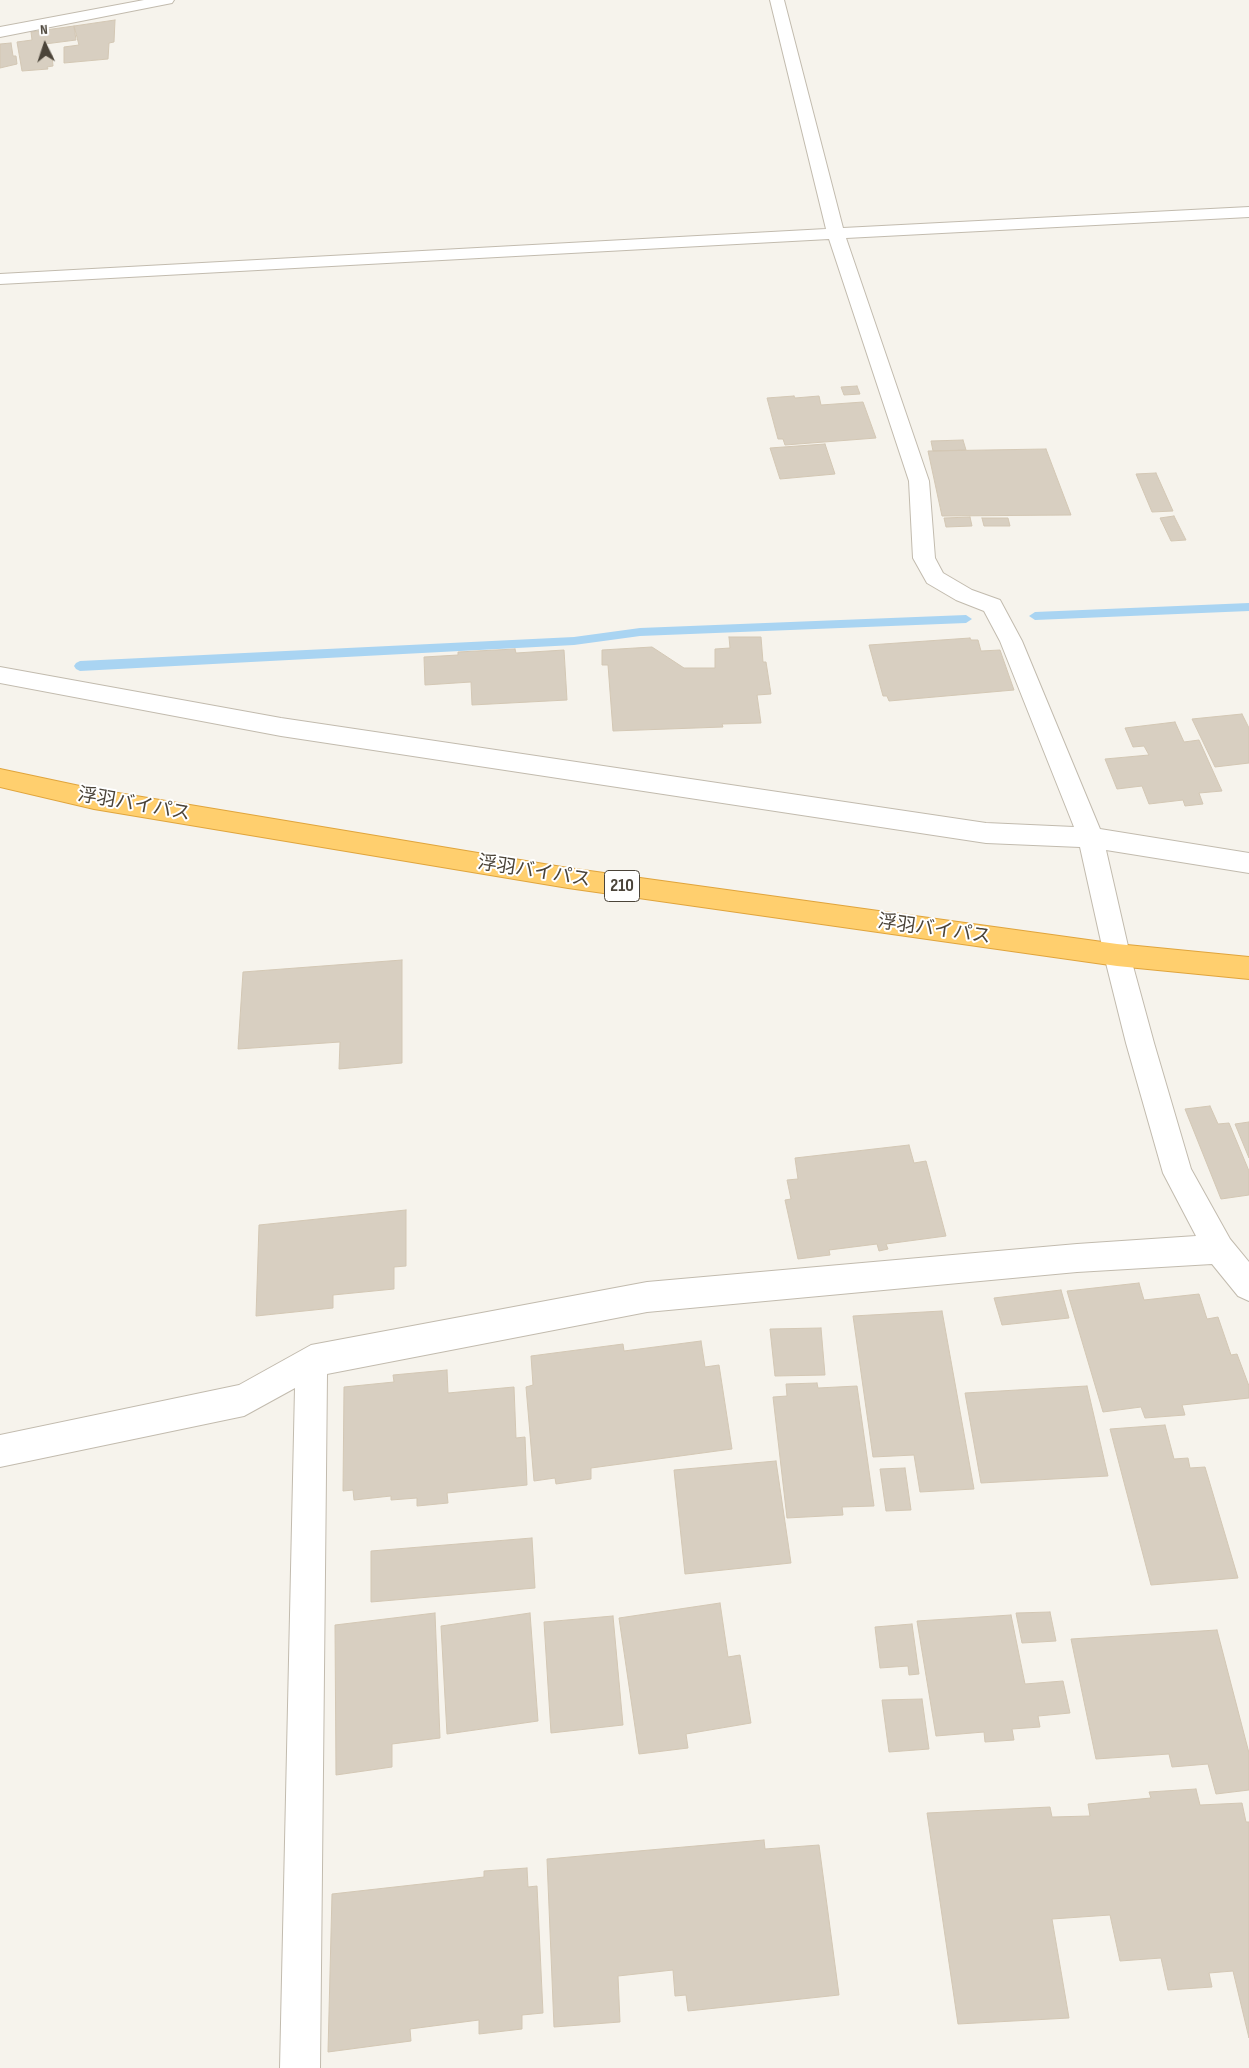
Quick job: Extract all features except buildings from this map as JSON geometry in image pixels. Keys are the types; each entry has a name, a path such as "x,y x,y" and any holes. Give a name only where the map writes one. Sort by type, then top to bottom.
{"highway":[{"name":"浮羽バイパス","path":"0,778 94,799 568,878 1116,955 1249,968"}],"street":[{"path":"0,32 167,0"},
{"path":"777,0 836,234 919,481 924,558 936,578 964,595 992,606 1011,641 1091,838 1116,955 1178,1173 1219,1249 1249,1286"},
{"path":"0,279 1249,212"},
{"path":"0,675 281,727 976,832 1091,838 1249,863"},
{"path":"0,1451 244,1400 311,1361 647,1297 1078,1258 1219,1249"},
{"path":"300,2068 311,1361"}],"waterway":[{"path":"1035,616 1249,607"},
{"path":"80,666 574,641 640,632 966,619"}]}
